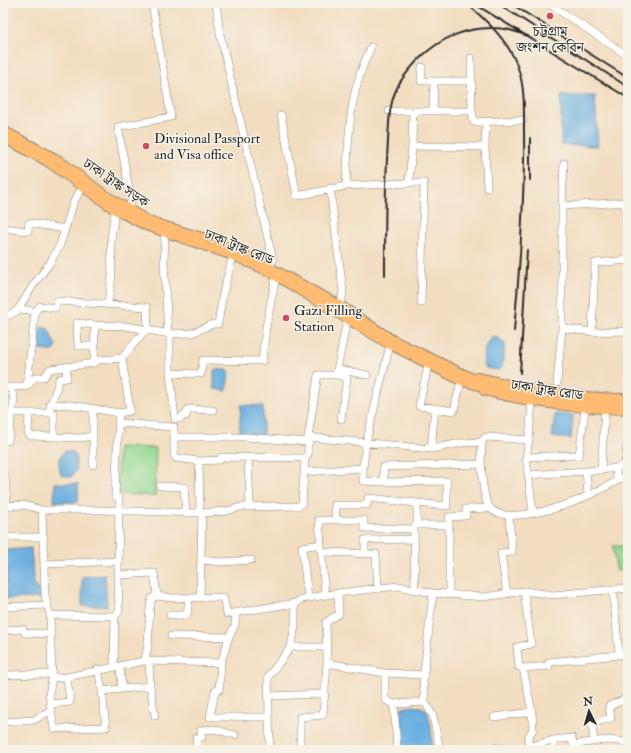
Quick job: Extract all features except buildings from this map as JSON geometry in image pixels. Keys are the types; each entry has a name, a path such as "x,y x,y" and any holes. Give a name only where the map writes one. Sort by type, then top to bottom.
{"main road":[{"name":"ঢাকা ট্রাঙ্ক সড়ক","path":"3,130 59,160 104,194 149,221 212,240 268,269 286,276"},
{"name":"ঢাকা ট্রাঙ্ক রোড","path":"3,138 46,161 115,210 146,226 268,269 276,276 347,320 428,366 496,388 582,402 628,404"},
{"name":"ঢাকা ট্রাঙ্ক রোড","path":"286,276 340,305 392,339 484,391 532,401 585,409 628,410"},
{"name":"ঢাকা ট্রাঙ্ক রোড","path":"462,378 496,388"},
{"path":"462,378 583,396 628,398"}],"street":[{"path":"129,209 131,201 118,127 171,117 152,3"},
{"path":"216,3 220,34 273,260 268,269"},
{"path":"548,3 628,56"},
{"path":"346,186 351,109 361,68 371,47"},
{"path":"471,58 472,111 474,122 524,120"},
{"path":"422,67 422,81 471,81"},
{"path":"433,111 434,81"},
{"path":"389,111 472,111"},
{"path":"409,183 413,111"},
{"path":"281,115 297,196 330,188 346,186 424,183 421,303"},
{"path":"486,122 485,147 487,188"},
{"path":"412,146 485,147"},
{"path":"557,384 562,328 562,206 564,163"},
{"path":"3,318 18,310 50,263 60,245 74,201 83,187"},
{"path":"330,188 342,277 342,299 336,313"},
{"path":"562,206 626,202 628,219"},
{"path":"108,304 112,276 111,240 115,210"},
{"path":"3,228 28,231 29,223 65,230"},
{"path":"165,233 164,262 170,373 175,419 181,419 182,416 186,416 188,409 213,410"},
{"path":"94,346 78,346 76,329 77,323 126,326 169,334 192,333 213,324 218,324 223,293 233,256"},
{"path":"592,332 595,263 628,260"},
{"path":"170,373 201,374 203,360 262,361 266,327 276,276"},
{"path":"3,388 27,386 36,377 44,377 50,369 66,368 99,360 122,358 148,327 147,307 57,301 55,308 40,306 35,312 27,386"},
{"path":"18,310 29,310 35,312"},
{"path":"337,372 347,320"},
{"path":"94,362 95,325"},
{"path":"562,328 592,332 628,331"},
{"path":"336,520 335,505 367,505 368,498 447,506 447,481 363,481 366,442 390,345"},
{"path":"50,404 72,405 93,410 118,413 130,411 122,358"},
{"path":"428,366 419,406 454,411 462,378"},
{"path":"49,413 50,404 57,391 60,379 67,378 66,368"},
{"path":"337,372 346,376 347,378 341,420"},
{"path":"3,474 5,476 5,506 24,505 42,510 119,510 201,513 227,511 250,506 298,506 302,504 305,458 308,454 318,375 337,372 367,375"},
{"path":"3,441 8,441 14,400 11,388"},
{"path":"532,401 526,457 533,512"},
{"path":"431,449 435,408"},
{"path":"526,457 579,455 585,409"},
{"path":"93,410 93,465"},
{"path":"601,470 605,410"},
{"path":"12,413 54,413 54,436"},
{"path":"118,413 115,496 120,498 118,561 119,612 115,616 117,667 122,689"},
{"path":"29,414 28,434 31,436 80,438 93,436"},
{"path":"118,423 173,426 174,457 199,461 220,460 221,457 305,458"},
{"path":"528,475 616,468 625,464 628,436"},
{"path":"174,437 309,439 366,442 431,449 461,443 482,442"},
{"path":"529,440 484,438 482,442 482,464 486,499 490,508 497,513 509,516 533,512 576,501 628,475"},
{"path":"248,458 250,506"},
{"path":"199,461 201,513 200,597"},
{"path":"384,482 383,466 482,464"},
{"path":"305,472 363,468"},
{"path":"616,468 617,480"},
{"path":"586,471 588,495"},
{"path":"160,486 184,486 186,513"},
{"path":"415,590 414,539 417,504"},
{"path":"449,594 449,517 466,516 466,509 490,508"},
{"path":"42,510 45,595 50,615 52,676 50,695 54,729 106,727 98,669"},
{"path":"507,594 501,553 512,552 509,516"},
{"path":"326,595 319,520 364,520 364,528 415,527 449,524"},
{"path":"3,537 44,537"},
{"path":"365,553 365,540 414,539"},
{"path":"308,598 302,547 376,554 378,589"},
{"path":"201,560 222,562 251,560"},
{"path":"45,564 118,561"},
{"path":"118,575 154,573 157,596"},
{"path":"155,716 146,662 150,606 152,598 157,596 189,598 223,597 226,614 295,603 308,598 338,593 398,586 433,593 484,597 524,591 553,595 628,588"},
{"path":"613,590 619,655"},
{"path":"524,591 531,644 517,647 519,668 549,666 549,662 628,654"},
{"path":"300,750 300,717 323,715 327,663 326,622 339,614 338,593"},
{"path":"433,593 424,675 425,702 433,716 440,750"},
{"path":"170,615 187,615 189,598"},
{"path":"270,750 268,677 291,647 295,626 295,603"},
{"path":"3,607 47,604"},
{"path":"236,612 235,625 229,637 221,663 219,690 215,691 210,717 269,717"},
{"path":"50,615 115,616"},
{"path":"3,630 23,629 25,633 51,634"},
{"path":"171,636 229,637"},
{"path":"291,647 326,647"},
{"path":"3,675 67,676 98,669 146,662 221,663"},
{"path":"327,663 385,672 424,675"},
{"path":"523,668 532,712 533,729 528,738 528,749 553,740 572,738 573,745 616,739 628,743"},
{"path":"385,672 384,700 394,704 425,702"},
{"path":"3,722 34,720 51,707 70,702 67,676"},
{"path":"102,691 150,686"},
{"path":"268,696 325,694"},
{"path":"594,742 592,723 610,718 609,706 628,698"},
{"path":"394,704 397,750"},
{"path":"494,717 532,712"},
{"path":"197,750 196,738 202,737 201,730 214,729 235,735"},
{"path":"553,740 554,750"},
{"path":"477,750 498,747 508,750"}],"green space":[{"path":"118,447 156,448 155,496 117,494"},
{"path":"613,546 626,546 628,549 628,570 616,570"}],"water":[{"path":"561,96 595,96 598,146 561,145"},
{"path":"42,327 48,329 56,346 55,350 44,350 37,345 36,336"},
{"path":"491,337 497,337 505,343 502,367 499,370 486,368 483,361 484,352"},
{"path":"214,370 229,370 227,391 214,389"},
{"path":"241,405 263,406 263,435 239,434"},
{"path":"555,414 573,415 571,439 552,437"},
{"path":"65,451 73,452 76,457 76,471 71,477 61,475 60,472 60,459"},
{"path":"55,483 78,484 78,502 54,502"},
{"path":"31,548 34,587 37,587 37,591 41,591 41,598 4,599 3,584 6,584 6,550"},
{"path":"105,575 107,606 82,606 82,577"},
{"path":"413,706 421,707 427,710 431,726 432,748 400,750 398,712 402,708"}],"railway":[{"path":"466,3 482,17 503,40 514,58 522,83 524,107 524,181 514,331"},
{"path":"473,3 628,98"},
{"path":"497,3 628,87"},
{"path":"510,3 628,78"},
{"path":"385,275 389,121 392,100 399,84 417,61 426,53 436,45 457,34 492,28 508,30 528,36"},
{"path":"530,138 530,180"},
{"path":"520,373 527,250"}],"place":[{"name":"চট্টগ্রাম জংশন কেবিন","path":"550,16"},
{"name":"Divisional Passport and Visa office","path":"146,146"},
{"name":"Gazi Filling Station","path":"286,318"}]}
